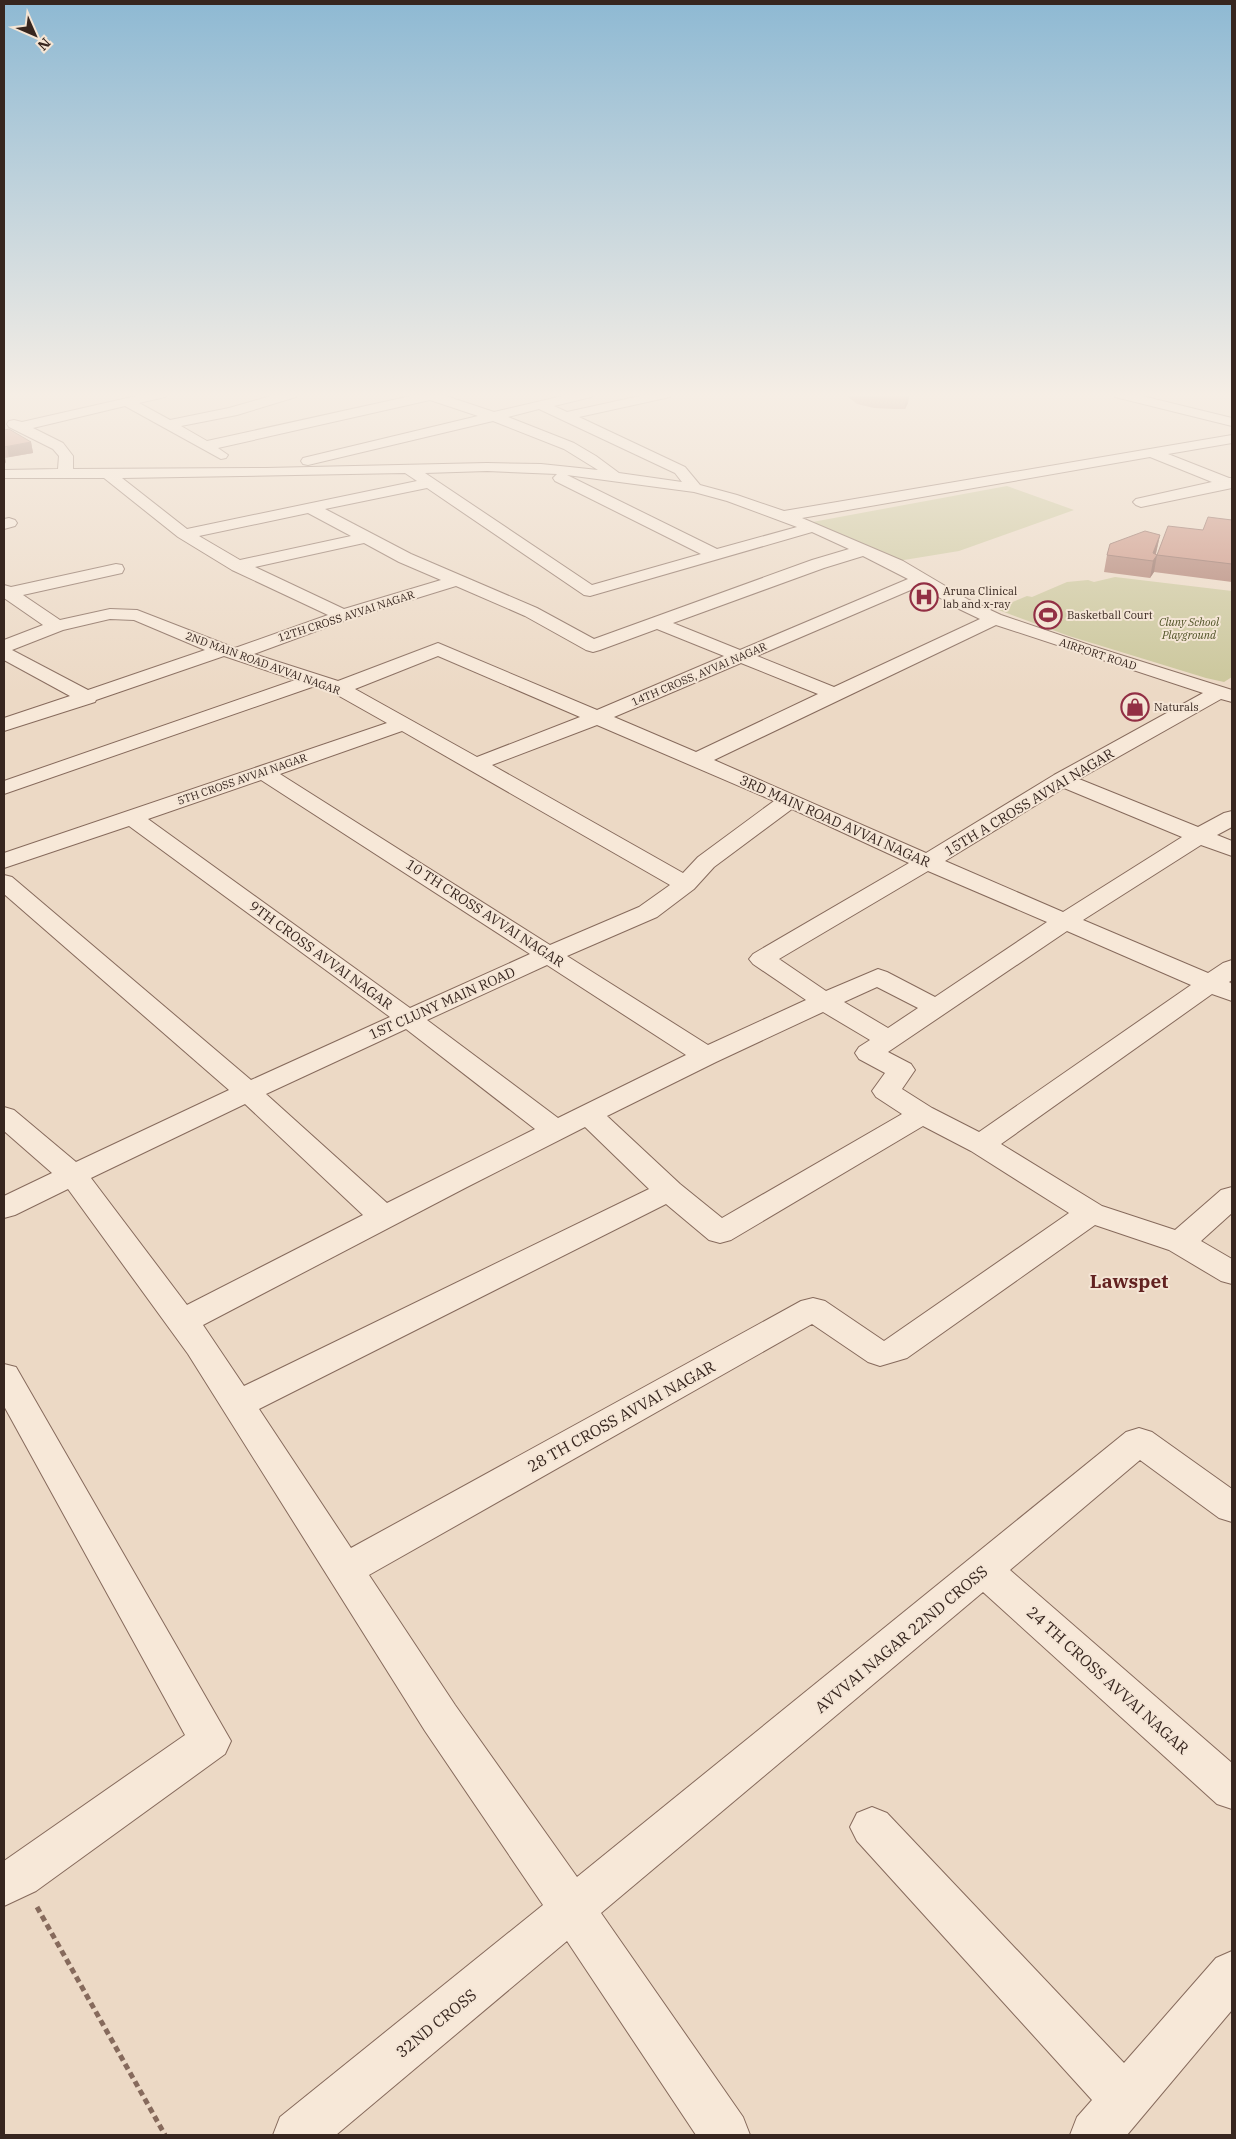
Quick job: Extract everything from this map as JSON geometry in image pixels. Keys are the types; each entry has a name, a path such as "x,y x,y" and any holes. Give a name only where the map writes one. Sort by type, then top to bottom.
{"street":[{"path":"133,494 184,534 238,566 343,615"},
{"path":"184,534 377,494"},
{"path":"444,494 590,591 813,527"},
{"path":"593,494 716,555"},
{"name":"AIRPORT ROAD","path":"717,494 813,527 922,579 963,604 995,619 1085,650 1225,694"},
{"path":"785,516 914,494"},
{"path":"1141,502 1180,494"},
{"path":"311,508 406,558 531,612 593,646 818,564 864,550"},
{"path":"238,566 367,537"},
{"path":"6,592 116,569"},
{"name":"14TH CROSS, AVVAI NAGAR","path":"476,764 596,718 922,579"},
{"name":"12TH CROSS AVVAI NAGAR","path":"4,725 343,615 458,580"},
{"path":"6,592 57,626"},
{"name":"2ND MAIN ROAD AVVAI NAGAR","path":"4,646 57,626 110,614 137,615 230,652 339,688 404,724"},
{"path":"696,760 995,619"},
{"path":"658,623 834,694"},
{"name":"3RD MAIN ROAD AVVAI NAGAR","path":"339,688 438,649 1222,988"},
{"path":"4,653 88,698"},
{"path":"4,788 314,680"},
{"name":"15TH A CROSS AVVAI NAGAR","path":"889,1040 825,1002 762,959 1062,780 1225,694"},
{"path":"404,724 686,884"},
{"name":"5TH CROSS AVVAI NAGAR","path":"4,860 404,724"},
{"name":"10 TH CROSS AVVAI NAGAR","path":"263,772 550,954 706,1056"},
{"path":"1062,780 1232,849"},
{"name":"1ST CLUNY MAIN ROAD","path":"4,1208 248,1092 550,954 648,912 686,884 706,862 730,843 790,800"},
{"name":"9TH CROSS AVVAI NAGAR","path":"131,816 408,1019 556,1131"},
{"path":"1232,818 1198,836 1065,920 938,1008 869,1053 901,1070 886,1090 922,1114 981,1145 1092,1212 1180,1243 1232,1273"},
{"path":"4,882 248,1092 383,1217"},
{"path":"981,1145 1222,988 1232,968"},
{"path":"182,1322 383,1217 706,1056 878,977 938,1008"},
{"path":"589,1115 669,1190 720,1233 922,1114"},
{"path":"4,1116 74,1176 182,1322 238,1404 440,1718 725,2135"},
{"path":"238,1404 669,1190"},
{"path":"1180,1243 1232,1196"},
{"name":"28 TH CROSS AVVAI NAGAR","path":"345,1570 813,1309 880,1354 895,1350 1092,1212"},
{"path":"4,1376 210,1741 12,1881"},
{"name":"AVVVAI NAGAR 22ND CROSS","path":"573,1910 1139,1441 1232,1508"},
{"name":"24 TH CROSS AVVAI NAGAR","path":"984,1570 1232,1790"},
{"path":"872,1827 1125,2100"},
{"name":"32ND CROSS","path":"298,2135 573,1910"},
{"path":"1096,2135 1232,1974"}],"path":[{"path":"12,1881 165,2135"}],"green space":[{"path":"965,494 1029,494 1074,510 959,551 898,561 807,523"},
{"name":"Cluny School Playground","path":"1115,577 1232,591 1232,677 1224,682 1206,678 1069,636 996,609 1027,596 1032,597 1067,582 1088,580 1094,582"}],"building":[{"path":"1208,517 1232,520 1232,564 1157,555 1168,526 1203,530"},
{"path":"1145,531 1160,535 1153,553 1157,555 1153,561 1107,555 1110,544"}],"place":[{"name":"Aruna Clinical lab and x-ray","path":"924,597"},
{"name":"Basketball Court","path":"1048,615"},
{"name":"Naturals","path":"1135,707"}],"district":[{"name":"Lawspet","path":"1129,1281"}]}
